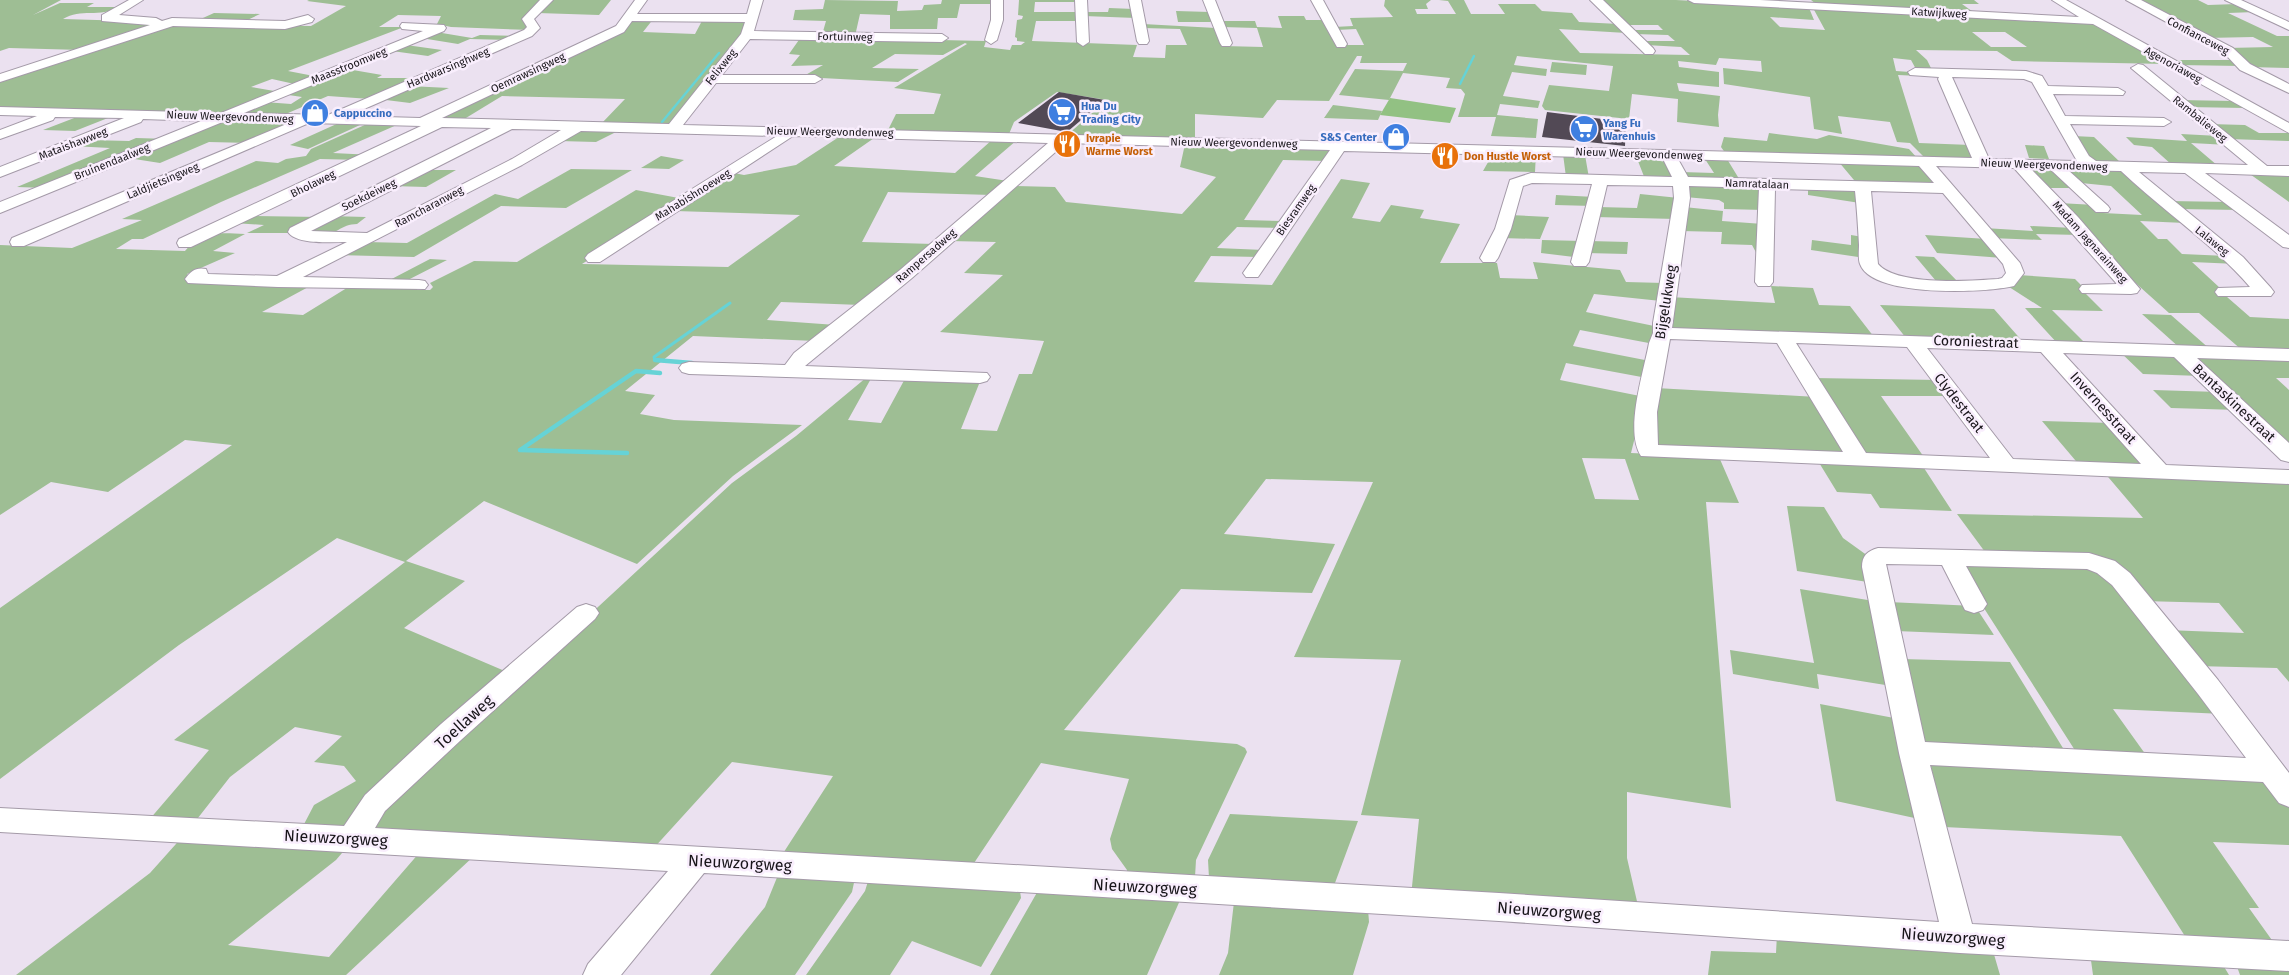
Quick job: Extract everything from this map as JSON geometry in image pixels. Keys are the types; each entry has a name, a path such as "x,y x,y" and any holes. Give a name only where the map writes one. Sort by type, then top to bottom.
{"street":[{"path":"137,0 106,18 285,25 308,19"},
{"name":"Hardwarsinghweg","path":"326,120 528,33 534,28 528,19 547,0"},
{"name":"Oemrawsingweg","path":"422,122 620,29 627,17 642,0"},
{"name":"Felixweg","path":"673,128 710,79 747,35 757,0"},
{"path":"991,40 997,20 997,0"},
{"path":"1081,0 1083,42"},
{"path":"1135,0 1143,41"},
{"path":"1209,0 1226,44"},
{"path":"1317,0 1340,44"},
{"path":"1596,0 1649,51"},
{"name":"Katwijkweg","path":"1694,0 2095,21"},
{"name":"Agenoriaweg","path":"2058,0 2286,126"},
{"name":"Confianceweg","path":"2132,0 2229,51 2245,66 2289,89"},
{"path":"2231,0 2289,26"},
{"path":"627,17 753,18"},
{"path":"0,78 172,22"},
{"name":"Maasstroomweg","path":"224,117 440,28 406,26"},
{"name":"Fortuinweg","path":"747,35 885,31 942,38"},
{"name":"Rambalieweg","path":"2138,68 2263,170"},
{"path":"1915,72 2032,76 2037,78 2045,90 2059,120 2083,159 2092,166"},
{"path":"1947,74 1945,78 1979,157 1985,163"},
{"path":"710,79 815,79"},
{"path":"2045,90 2118,92"},
{"name":"Nieuw Weergevondenweg","path":"0,111 2289,171"},
{"path":"0,135 58,113"},
{"name":"Mataishawweg","path":"0,172 146,115"},
{"name":"Bruinendaalweg","path":"0,208 224,117"},
{"name":"Laldjietsingweg","path":"18,242 308,119"},
{"path":"2059,120 2164,122"},
{"name":"Bholaweg","path":"185,243 440,123"},
{"name":"Soekdeiweg","path":"370,238 308,236 299,235 296,232 510,124"},
{"name":"Ramcharanweg","path":"278,282 370,238 517,162 578,126"},
{"name":"Mahabishnoeweg","path":"594,258 785,137 790,131"},
{"name":"Rampersadweg","path":"792,371 801,357 906,274 1055,145 1057,138"},
{"name":"Biesramweg","path":"1252,273 1337,151 1337,146"},
{"name":"Bijgelukweg","path":"1668,155 1681,181 1682,198 1662,323 1663,333 1659,342 1647,417 1645,439 1649,451 1859,460"},
{"path":"1863,187 1869,264 1877,273 1901,281 1990,286 2008,282 2015,273 2011,264 1923,161"},
{"name":"Madam Jagnarainweg","path":"2018,164 2072,221 2131,289 2088,289"},
{"path":"2054,165 2102,209"},
{"name":"Lalaweg","path":"2125,167 2155,195 2236,261 2265,292 2224,292"},
{"path":"2188,168 2289,242"},
{"name":"Namratalaan","path":"1489,258 1502,229 1516,183 1530,178 1948,188"},
{"path":"1580,262 1601,179"},
{"path":"1764,282 1767,185"},
{"path":"200,272 194,279 419,285"},
{"name":"Coroniestraat","path":"1663,333 1911,340 2289,355"},
{"path":"1782,336 1859,460 2289,477"},
{"name":"Clydestraat","path":"1911,340 2008,466"},
{"name":"Invernesstraat","path":"2045,345 2160,472"},
{"name":"Bantaskinestraat","path":"2179,351 2289,455"},
{"path":"689,368 980,377"},
{"path":"1960,938 1945,888 1913,753 1874,560 1878,556 2089,561 2106,567 2121,579 2289,794"},
{"path":"1950,558 1974,604"},
{"name":"Toellaweg","path":"352,840 376,803 451,732 586,613"},
{"path":"1913,753 2271,771"},
{"name":"Nieuwzorgweg","path":"0,820 1489,907 1960,938 2289,956"},
{"path":"600,975 696,860"}],"green space":[{"path":"0,0 61,0 33,15 60,3 94,3 87,7 120,7 105,12 77,14 63,19 164,22 82,50 9,48 0,51"},
{"path":"542,0 528,14 531,30 451,27 437,24 441,16 398,15 379,27 404,27 288,71 319,77 299,85 272,79 251,87 280,92 227,115 0,109 0,79 168,25 311,26 346,6 307,1"},
{"path":"551,0 611,0 599,15 538,13"},
{"path":"825,0 898,1 897,11 922,10 924,5 941,4 942,0 994,0 994,4 960,4 957,18 938,18 937,29 890,29 890,15 860,14 855,36 822,35 826,21 793,20 795,10 823,9"},
{"path":"1019,0 1078,0 1078,2 1035,2 1034,12 1079,12 1080,21 1036,21 1032,41 1137,45 1133,57 1165,58 1166,45 1187,45 1180,29 1143,28 1143,24 1216,28 1223,46 1263,47 1257,28 1222,27 1220,21 1255,21 1257,27 1282,28 1278,16 1304,16 1306,20 1327,20 1340,45 1364,45 1356,29 1336,30 1334,27 1353,26 1350,18 1393,17 1384,6 1385,0 1431,0 1426,4 1428,9 1415,9 1417,14 1456,14 1448,1 1439,0 1464,0 1471,14 1505,14 1498,4 1535,4 1542,11 1572,13 1579,22 1619,24 1627,33 1559,29 1580,53 1690,55 1681,47 1646,45 1641,41 1675,41 1668,35 1634,34 1629,30 1663,30 1658,25 1623,25 1599,0 1676,0 1809,8 1814,20 1770,17 1780,27 1825,30 1813,8 2091,22 2169,64 2012,61 1997,51 1916,50 1927,60 1933,72 1917,71 1911,60 1893,58 1896,71 1937,74 1943,77 1898,75 1919,143 1971,145 1974,159 1926,159 1910,143 1897,142 1890,122 1838,116 1842,134 1814,129 1810,97 1724,84 1723,68 1762,72 1761,61 1719,58 1716,65 1678,61 1679,67 1719,72 1719,87 1677,83 1679,91 1720,96 1719,127 1677,122 1678,99 1632,94 1629,119 1545,110 1542,106 1549,85 1609,91 1613,66 1517,56 1514,65 1547,69 1546,76 1512,72 1503,96 1540,101 1538,108 1500,104 1497,115 1538,119 1536,138 1491,136 1496,117 1458,117 1465,94 1461,89 1446,88 1450,78 1403,73 1389,100 1339,95 1355,69 1403,71 1407,63 1360,63 1362,56 1357,56 1329,101 1277,100 1263,118 1195,114 1195,139 1066,136 1107,100 1057,92 1014,122 1009,134 887,132 896,114 934,114 941,94 894,88 967,44 965,43 943,55 895,54 872,68 919,69 898,82 802,77 823,65 791,66 800,55 789,54 801,37 986,41 984,47 1010,50 1012,45 1021,45 1025,42 1017,41 1015,37 1017,20 1022,19 1023,16 1018,15","holes":["1972,32 2005,32 2027,47 1991,47"]},
{"path":"1811,0 1974,0 1979,4 1962,4 1976,14 1816,4"},
{"path":"2133,0 2198,0 2208,5 2237,4 2255,12 2228,13 2277,36 2289,36 2289,68 2249,67 2227,48 2273,47 2253,37 2206,38"},
{"path":"1109,8 1134,9 1136,18 1084,16 1084,12 1108,12"},
{"path":"1176,11 1210,12 1214,22 1178,22"},
{"path":"214,13 260,14 241,23 194,22"},
{"path":"654,18 643,32 695,34 703,19 747,19 745,34 674,121 668,125 601,124 625,99 502,96 461,121 441,120 436,117 632,20"},
{"path":"436,32 472,38 480,35 518,36 509,40 470,39 458,44 421,38"},
{"path":"406,45 442,50 428,56 392,51"},
{"path":"2169,60 2236,60 2242,66 2178,65"},
{"path":"1552,62 1587,65 1586,75 1550,72"},
{"path":"347,69 382,75 377,78 417,78 370,99 328,96 281,116 235,115 264,102 291,104 302,97 282,94"},
{"path":"409,86 449,88 410,103 378,99"},
{"path":"1390,98 1456,108 1450,123 1380,115"},
{"path":"2179,100 2233,101 2246,108 2188,107"},
{"path":"1333,105 1382,111 1378,120 1324,118"},
{"path":"82,115 113,116 75,131 43,130"},
{"path":"220,121 293,121 250,143 209,142 160,163 128,158"},
{"path":"341,122 360,125 308,149 290,145"},
{"path":"367,124 399,124 333,153 373,155 362,160 320,159 221,202 143,239 132,239 116,249 185,251 199,239 212,234 245,234 213,251 235,253 187,274 191,281 312,285 262,312 303,315 350,286 418,287 417,290 430,290 433,287 430,283 474,261 517,262 636,190 684,199 582,264 728,267 800,215 675,211 734,173 744,175 796,165 842,135 877,136 834,166 955,173 993,139 1017,140 975,176 1008,181 992,195 888,192 862,242 934,244 861,305 781,302 767,320 836,325 816,341 693,336 625,391 655,395 640,414 674,420 802,425 733,476 637,564 484,501 406,561 465,581 404,628 512,674 353,827 302,828 314,805 356,781 344,766 314,762 342,736 295,727 230,777 194,823 149,820 209,750 174,740 405,562 337,538 179,645 0,779 0,608 232,445 185,440 108,492 51,482 0,515 0,245 72,248 142,220 122,219 256,161 278,163 286,159 306,156 311,149"},
{"path":"2209,124 2245,125 2259,133 2289,133 2289,141 2229,139"},
{"path":"622,129 596,142 559,141 579,130"},
{"path":"1769,133 1817,139 1829,135 1909,149 1918,159 1726,154 1721,147 1724,137 1767,141"},
{"path":"2181,134 2219,136 2229,145 2191,143 2218,166 2172,165 2152,147 2134,145 2126,137 2187,141"},
{"path":"2073,136 2094,137 2122,164 2094,163"},
{"path":"136,138 169,139 46,188 17,187 110,148 72,146 88,140 129,141"},
{"path":"1185,144 1333,150 1326,161 1283,160 1244,220 1283,221 1278,228 1237,227 1217,248 1264,250 1259,257 1211,256 1194,282 1272,285 1341,179 1370,183 1352,218 1380,222 1391,205 1424,210 1420,218 1460,224 1440,263 1497,263 1500,278 1538,279 1533,262 1620,270 1626,282 1664,283 1661,301 1594,294 1586,312 1659,327 1654,344 1580,330 1573,346 1650,361 1647,378 1566,363 1560,380 1645,397 1631,453 1719,457 1739,503 1706,502 1731,808 1627,792 1627,858 1639,910 1411,896 1419,819 1361,815 1401,660 1294,657 1373,482 1266,479 1224,534 1335,544 1312,593 1181,589 1064,730 1237,744 1245,748 1247,752 1196,860 1195,877 1127,878 1127,870 1112,849 1110,839 1129,779 1041,763 970,869 780,858 833,776 732,762 652,850 368,832 372,816 732,483 796,436 867,377 873,375 848,420 881,423 907,375 981,379 961,429 997,431 1019,374 1032,374 1044,341 940,332 1003,275 964,273 996,242 949,241 1012,186 1055,187 1066,202 1182,214 1216,177 1180,167","holes":["1582,458 1625,459 1639,500 1595,499"]},
{"path":"2025,145 2044,146 2049,159 2029,158"},
{"path":"1489,152 1536,153 1535,172 1483,171 1491,157"},
{"path":"1563,154 1585,155 1589,178 1566,177"},
{"path":"661,156 684,160 669,169 641,168"},
{"path":"1636,156 1665,162 1676,178 1645,179"},
{"path":"1705,159 1727,159 1741,182 1689,180 1681,172 1714,173"},
{"path":"1838,161 1919,164 1938,183 1859,186"},
{"path":"2026,167 2054,167 2076,188 2046,188"},
{"path":"571,169 632,170 566,208 501,206 414,257 337,255 366,242 407,243 495,194 518,199"},
{"path":"2062,169 2126,170 2186,223 2140,221 2158,239 2167,239 2182,254 2227,256 2237,264 2192,262 2220,288 2219,290 2250,317 2289,319 2289,352 2243,351 2199,313 2169,313 2110,260 2059,203 2095,205 2103,213 2142,215 2111,186 2081,183"},
{"path":"424,170 456,170 426,187 392,186"},
{"path":"2247,172 2289,173 2289,202"},
{"path":"1686,183 1759,186 1764,210 1724,209 1724,203 1719,200 1685,197"},
{"path":"1808,187 1856,189 1860,203 1808,195"},
{"path":"1640,194 1679,198 1676,219 1595,217 1598,207 1637,208"},
{"path":"1556,195 1595,197 1593,206 1555,205"},
{"path":"2168,201 2229,202 2240,210 2179,209"},
{"path":"1684,207 1723,211 1722,221 1763,224 1759,258 1752,245 1721,244 1722,232 1681,231"},
{"path":"1510,215 1549,217 1540,239 1501,238"},
{"path":"250,216 320,217 291,233 247,233 264,225 234,223"},
{"path":"330,216 366,217 357,224 343,227 326,236 314,234 306,228"},
{"path":"2030,226 2074,228 2081,235 2036,234 2042,240 1991,238 1984,228 2033,231"},
{"path":"1851,235 1863,237 1865,258 1811,250 1812,240 1851,245"},
{"path":"1925,235 1987,239 2003,258 1937,253"},
{"path":"1542,240 1583,241 1574,257 1541,253"},
{"path":"1589,241 1628,242 1627,254 1586,253"},
{"path":"1915,256 1934,257 1958,282 1936,281"},
{"path":"430,259 447,260 402,283 384,283"},
{"path":"2018,275 2075,279 2087,291 2084,292 2103,311 2052,310 2087,345 2058,344 2025,308 2042,308 2006,285"},
{"path":"1771,286 1813,288 1819,305 1850,306 1874,337 1675,332 1666,323 1670,297 1775,303"},
{"path":"1880,305 1994,309 2024,343 1906,338"},
{"path":"2142,314 2171,315 2211,350 2181,349"},
{"path":"2118,350 2171,353 2202,376 2143,374"},
{"path":"2191,354 2289,357 2289,378 2276,378 2289,390 2289,452"},
{"path":"1813,378 1939,380 1950,396 1881,396 1926,460 1868,457"},
{"path":"1656,388 1817,397 1852,452 1654,446"},
{"path":"2153,390 2219,392 2239,410 2171,408"},
{"path":"2042,421 2112,423 2151,466 2081,467"},
{"path":"1818,461 1922,465 1952,511 1880,508 1871,494 1837,492"},
{"path":"2103,471 2289,479 2289,682 2277,668 2195,666 2166,630 2244,633 2219,603 2142,601 2118,571 1988,556 1957,514 2143,518"},
{"path":"1787,506 1824,507 1843,538 1868,556 1874,583 1797,571"},
{"path":"1955,563 2102,568 2224,714 2113,709 2151,762 2078,755"},
{"path":"1800,589 1880,602 1904,688 1817,674 1819,689 1733,674 1730,650 1814,663"},
{"path":"1888,602 1975,606 1994,635 1896,631"},
{"path":"1902,659 2010,662 2066,753 1925,744"},
{"path":"1820,704 1910,721 1933,822 1836,801"},
{"path":"1933,762 2266,778 2289,800 2289,845 2213,842 2259,908 2249,908 2279,950 2190,944 2121,836 1944,827 1931,766"},
{"path":"1230,814 1358,821 1332,891 1209,878 1208,860"},
{"path":"184,835 348,846 336,860 228,945 329,957 420,852 474,856 346,975 16,975 150,873"},
{"path":"778,875 855,878 852,892 795,975 710,975 765,907"},
{"path":"869,878 1020,891 1021,898 981,967 912,941 890,975 806,975 865,891"},
{"path":"1039,889 1181,898 1147,975 990,975"},
{"path":"1234,902 1368,909 1369,922 1353,975 1219,975 1228,953"},
{"path":"1777,934 1993,951 2000,975 1708,975 1711,951 1776,953"},
{"path":"2090,953 2220,960 2229,975 2093,975"},
{"path":"2235,961 2289,965 2289,975 2240,975"}],"building":[{"name":"Hua Du Trading City","path":"1059,92 1105,100 1067,132 1018,123"},
{"name":"Yang Fu Warenhuis","path":"1547,112 1626,122 1625,146 1542,137"}],"waterway":[{"path":"662,122 719,53"},
{"path":"1460,84 1474,56"},
{"path":"655,360 654,357 730,303"},
{"path":"655,360 669,361"},
{"path":"655,360 692,363"},
{"path":"627,453 520,450 636,371 660,373"}],"place":[{"name":"Hua Du Trading City","path":"1062,112"},
{"name":"Cappuccino","path":"315,113"},
{"name":"Yang Fu Warenhuis","path":"1584,129"},
{"name":"S&S Center","path":"1396,137"},
{"name":"Ivrapie Warme Worst","path":"1067,144"},
{"name":"Don Hustle Worst","path":"1445,156"}]}
